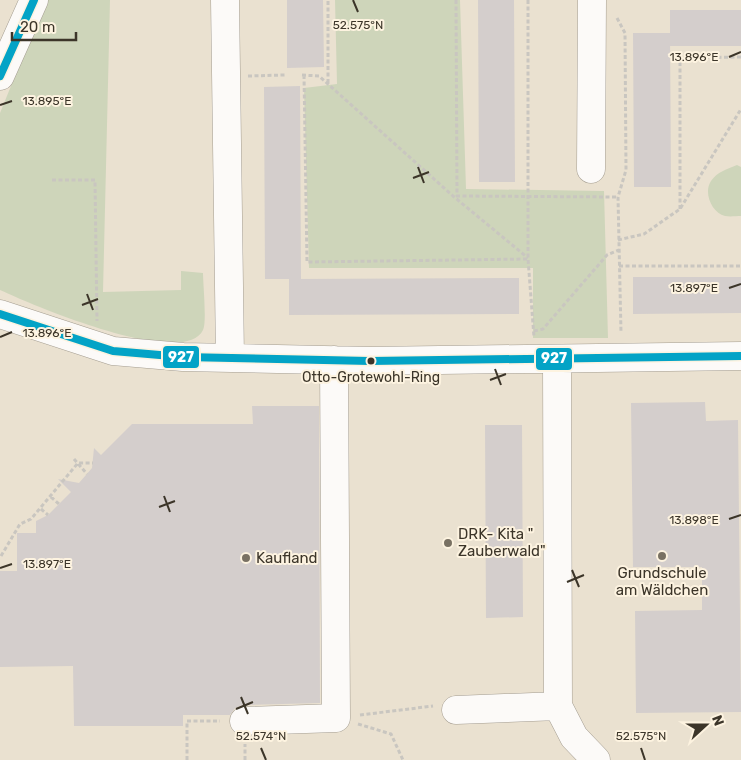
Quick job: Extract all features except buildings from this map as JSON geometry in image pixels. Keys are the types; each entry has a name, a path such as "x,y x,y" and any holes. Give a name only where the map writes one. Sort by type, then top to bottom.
{"street":[{"path":"0,76 34,0"},
{"path":"226,0 230,358"},
{"path":"592,169 604,5"},
{"path":"0,314 113,352 183,357 334,360 545,360 741,356"},
{"path":"244,721 336,718 334,360"},
{"path":"545,360 558,706 574,738 596,760"},
{"path":"456,710 558,706"}],"path":[{"path":"328,0 328,84"},
{"path":"455,196 456,0"},
{"path":"528,0 528,259 534,332 545,360"},
{"path":"604,5 617,18 625,33 626,52 626,170 618,197 622,359"},
{"path":"680,209 680,58 741,57"},
{"path":"303,75 319,76 528,259 307,262 303,75"},
{"path":"246,76 285,76"},
{"path":"618,240 644,234 680,209 741,108"},
{"path":"52,180 95,180 97,331 94,346"},
{"path":"455,196 618,197"},
{"path":"534,332 543,329 607,254 619,250"},
{"path":"620,266 741,266"},
{"path":"74,459 87,474"},
{"path":"1,556 20,524 31,520 52,497 58,489 59,483 78,463 93,463"},
{"path":"52,497 59,504"},
{"path":"41,508 48,515"},
{"path":"336,718 430,706 456,710"},
{"path":"336,718 391,734 403,760"},
{"path":"187,760 187,721 244,721"}],"green space":[{"path":"46,0 110,0 103,292 181,290 181,271 203,273 204,326 203,330 190,340 167,343 138,339 72,319 0,290 0,113"},
{"path":"335,0 460,0 466,189 604,191 608,338 533,338 533,268 309,268 304,88 337,84"},
{"path":"737,165 741,167 741,216 725,216 716,211 710,202 708,197 709,186 716,175"}],"transit line":[{"name":"927","path":"0,76 34,0"},
{"name":"927","path":"0,314 113,351 183,357 370,361 741,356"}],"place":[{"name":"Otto-Grotewohl-Ring","path":"371,361"},
{"name":"DRK- Kita \" Zauberwald\"","path":"448,543"},
{"name":"Grundschule am Wäldchen","path":"662,556"},
{"name":"Kaufland","path":"246,558"}]}
